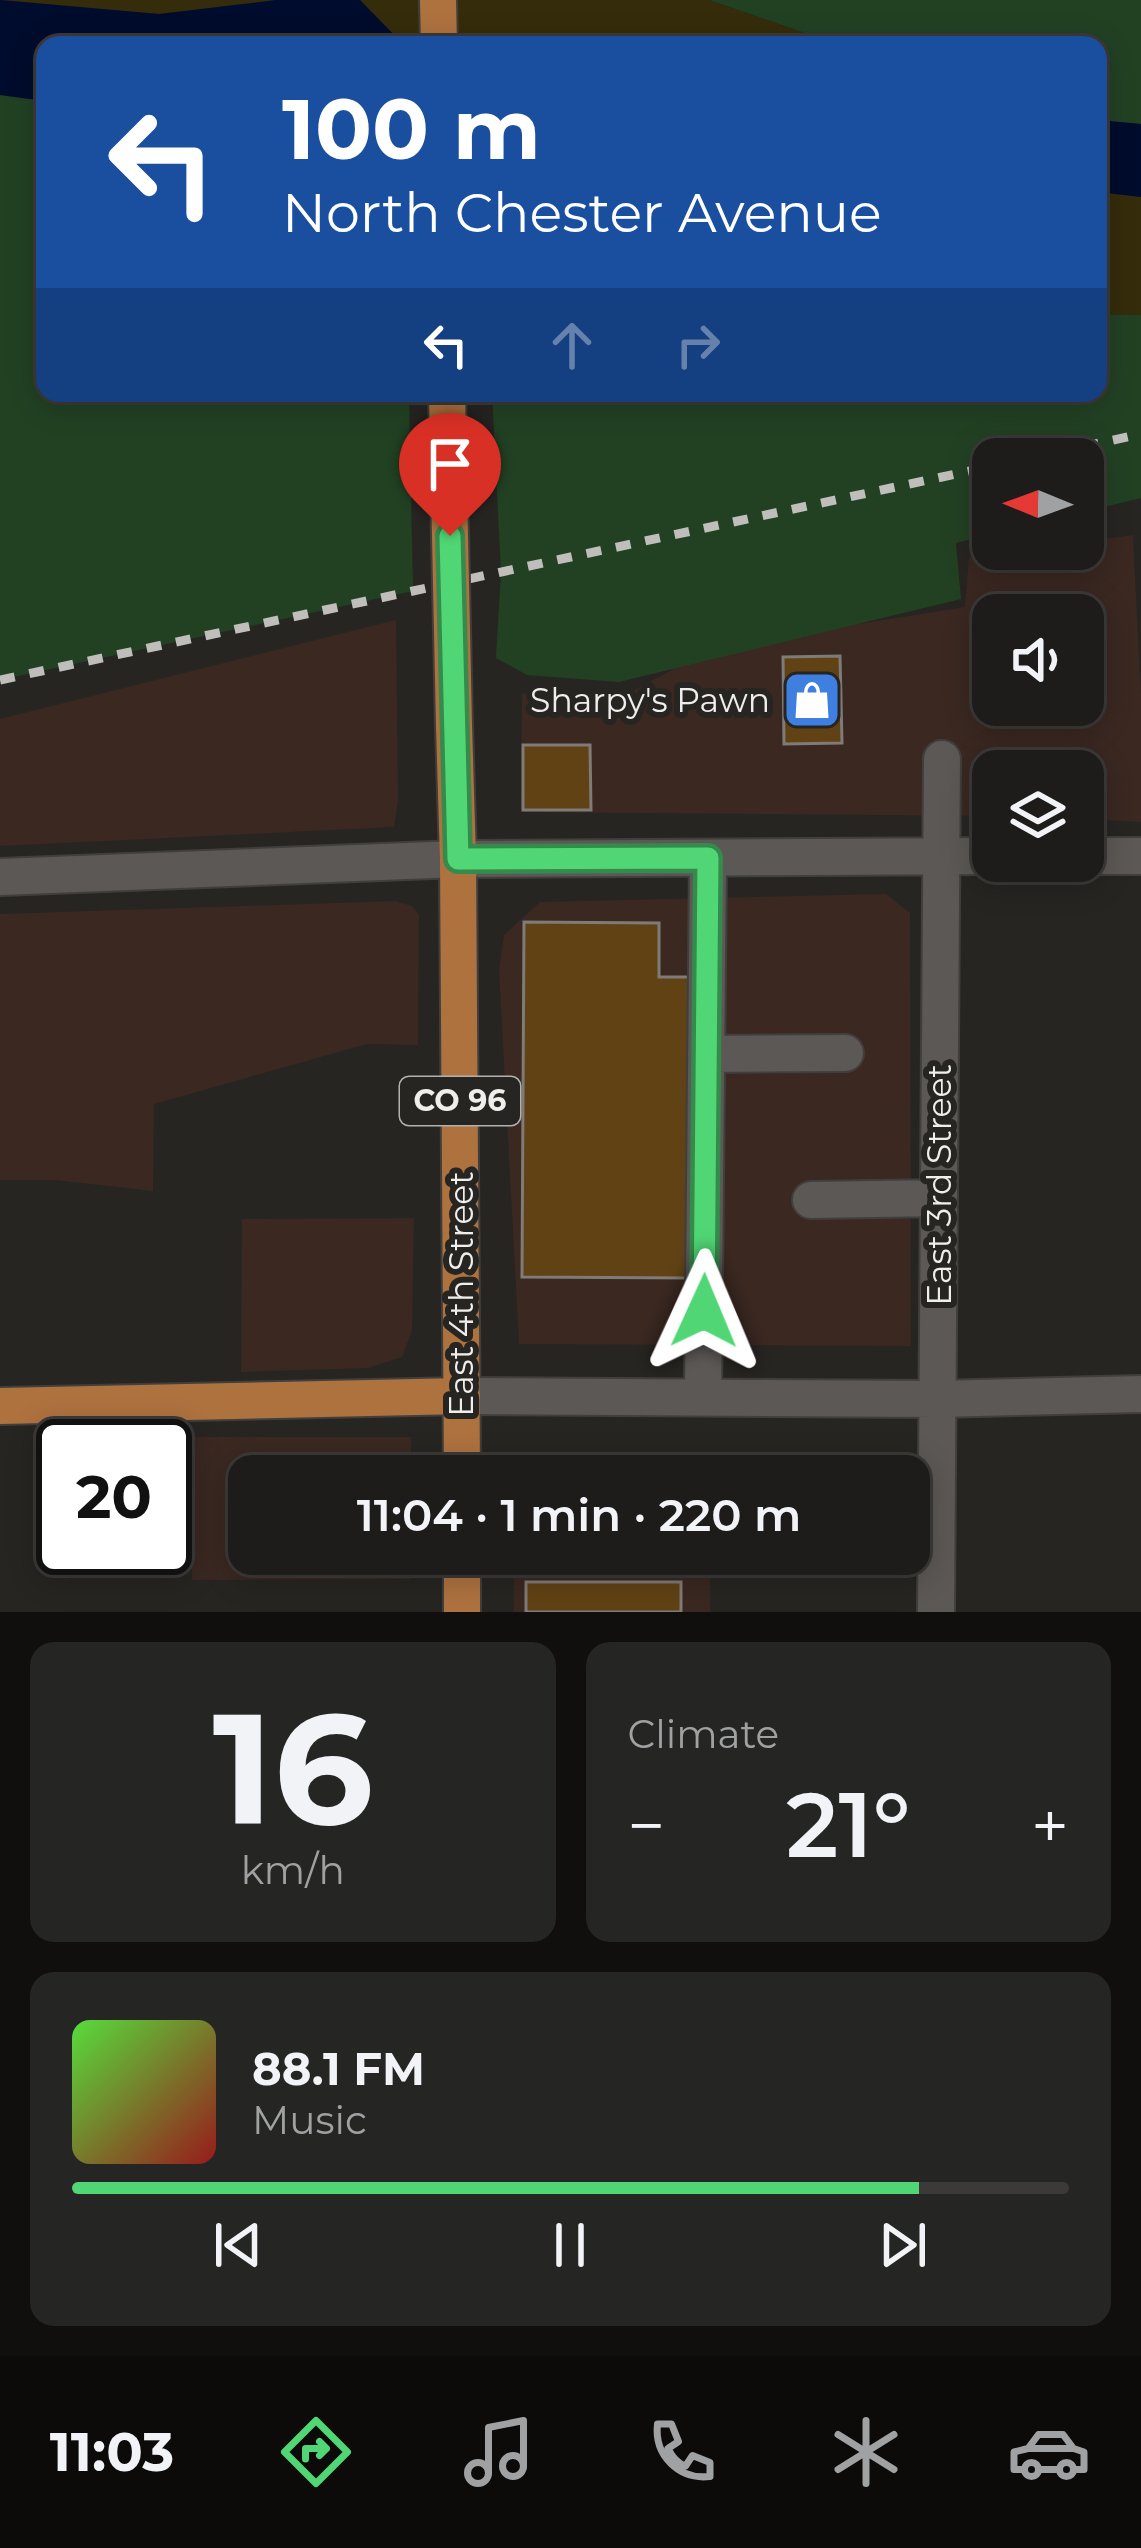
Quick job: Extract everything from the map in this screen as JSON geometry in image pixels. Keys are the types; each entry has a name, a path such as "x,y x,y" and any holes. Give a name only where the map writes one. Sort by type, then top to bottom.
{"main road":[{"path":"439,0 440,36"},
{"name":"East 4th Street","path":"447,402 458,859 462,1455"},
{"path":"0,1406 462,1396"},
{"path":"462,1575 462,1612"}],"street":[{"name":"East 3rd Street","path":"936,1612 942,759"},
{"path":"0,877 458,859 972,856"},
{"path":"1104,856 1141,856"},
{"path":"703,1397 708,858"},
{"path":"706,1054 845,1053"},
{"path":"811,1200 939,1198"},
{"path":"462,1396 939,1399 1141,1394"}],"shaded area":[{"path":"1133,535 1141,822 1104,820 1104,750 972,750 972,816 521,812 522,693 609,704 714,647 965,607 969,557 972,570 1104,570 1104,539"},
{"path":"396,620 398,802 394,827 0,846 0,719"},
{"path":"886,894 910,913 911,1346 519,1344 499,970 504,935 540,902"},
{"path":"395,901 412,906 419,915 418,1045 367,1044 154,1104 153,1191 55,1180 0,1180 0,914"},
{"path":"414,1218 412,1331 402,1357 368,1368 241,1372 242,1219"},
{"path":"192,1437 411,1437 411,1455 228,1455 228,1575 411,1575 411,1579 192,1580"},
{"path":"514,1452 710,1452 710,1455"},
{"path":"514,1575 710,1575 710,1612 514,1612"}],"green space":[{"path":"709,0 1141,0 1141,124 1107,121 1107,36 813,36"},
{"path":"0,95 36,100 36,402 409,402 413,591 0,680"},
{"path":"1107,314 1141,315 1141,498 1104,507 1104,438 972,438 972,539 956,543 961,599 619,682 527,675 496,658 501,572 492,402 1107,402"}],"sand":[{"path":"1,0 276,0 159,14"},
{"path":"360,0 709,0 813,36 395,36"},
{"path":"1107,193 1141,197 1141,315 1107,314"}],"water":[{"path":"0,0 159,14 276,0 360,0 395,36 36,36 36,100 0,95"},
{"path":"1107,121 1141,124 1141,197 1107,193"}],"building":[{"path":"840,656 842,743 784,744 783,657"},
{"path":"523,745 590,745 591,810 523,810"},
{"path":"524,922 659,923 659,977 692,977 690,1278 522,1277"},
{"path":"526,1582 681,1582 681,1612 526,1612"}],"railway":[{"path":"1104,442 1141,434"},
{"path":"0,680 972,471"}],"place":[{"name":"Sharpy's Pawn","path":"812,700"}],"route":[{"path":"450,536 458,859 708,858 704,1311"}]}
